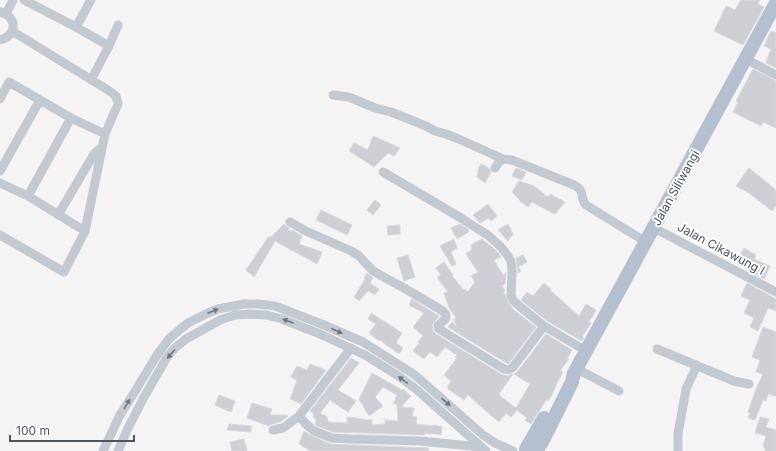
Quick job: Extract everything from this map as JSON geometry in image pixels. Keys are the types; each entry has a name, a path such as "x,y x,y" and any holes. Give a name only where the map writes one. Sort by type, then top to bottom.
{"main road":[{"name":"Jalan Siliwangi","path":"523,451 542,442 586,352 776,3"}],"street":[{"path":"0,40 7,38 12,31 12,20 3,13 13,0"},
{"path":"24,0 109,46"},
{"path":"76,27 91,0"},
{"path":"91,80 118,25"},
{"path":"0,235 64,272 85,231 105,134 118,104 116,96 108,90 12,31"},
{"path":"746,59 776,75"},
{"path":"0,99 9,82 71,118 105,134"},
{"path":"333,95 349,97 375,108 390,112 435,131 454,137 503,159 512,160 561,179 582,190 582,201 586,205 646,242"},
{"path":"0,171 40,100"},
{"path":"28,196 71,118"},
{"path":"58,215 94,154 102,147"},
{"path":"495,168 503,159"},
{"path":"383,172 490,236 511,261 511,294 513,300 544,326 586,352"},
{"path":"0,183 28,196 85,231"},
{"path":"290,222 358,255 373,271 416,294 443,311 446,318 438,326 439,329 504,369 508,370 513,367 544,326"},
{"name":"Jalan Cikawung I","path":"654,228 776,292"},
{"path":"103,451 124,410 148,369 166,343 177,332 188,323 218,309 244,304 258,304 275,306 363,342 414,375 483,435 495,443 523,451"},
{"path":"118,451 143,399 167,357 176,347 186,339 220,320 235,315 250,314 282,319 365,355 398,375 416,389 483,449"},
{"path":"273,430 283,428 299,416 351,348"},
{"path":"657,349 734,381 749,384"},
{"path":"372,360 379,352"},
{"path":"678,451 678,434 686,390 697,365"},
{"path":"576,371 620,391"},
{"path":"299,416 314,431 332,438 420,441 483,449"}],"building":[{"path":"741,0 760,0 758,4 764,7 743,45 714,31 726,6 735,10"},
{"path":"771,31 776,33 776,68 766,63 771,49 764,46"},
{"path":"753,69 776,81 776,128 763,122 761,126 733,112 738,102 736,101"},
{"path":"373,136 400,148 394,156 388,153 374,167 349,151 354,143 368,150"},
{"path":"481,164 489,168 491,172 485,183 477,177 478,169"},
{"path":"516,168 526,172 522,180 512,176"},
{"path":"749,168 776,190 776,206 772,211 749,193 736,186"},
{"path":"519,181 534,186 548,197 550,194 565,202 555,214 532,202 528,207 512,192"},
{"path":"375,200 381,205 373,215 367,210"},
{"path":"488,204 497,216 491,221 488,218 480,223 473,215"},
{"path":"321,210 352,225 347,235 316,220"},
{"path":"284,224 289,228 288,230 294,231 302,236 299,244 322,252 317,264 275,241 254,277 246,270 269,236 271,237"},
{"path":"460,224 468,229 469,232 457,239 451,228"},
{"path":"508,224 513,234 508,241 498,230"},
{"path":"400,225 400,234 388,235 387,226"},
{"path":"454,239 457,248 451,252 456,264 452,266 440,246"},
{"path":"482,239 497,251 501,257 494,260 503,275 506,272 505,284 502,286 505,290 503,293 505,294 508,302 514,310 536,327 508,364 448,327 452,322 457,327 454,320 456,317 450,310 444,293 448,292 437,277 441,275 436,268 444,262 453,275 452,276 464,290 465,289 468,292 475,282 471,276 478,272 466,254 472,249 471,245"},
{"path":"744,248 756,255 754,259 770,266 764,279 736,263"},
{"path":"408,255 415,277 404,281 397,258"},
{"path":"523,255 527,262 518,267 521,271 518,273 516,258"},
{"path":"367,273 373,278 370,283 379,289 375,295 368,291 359,301 354,297"},
{"path":"544,283 579,316 586,304 596,310 589,322 591,323 582,337 584,338 582,341 547,321 521,300 527,292 533,296"},
{"path":"747,283 776,299 776,311 768,308 758,331 750,327 754,318 744,313 750,300 741,296"},
{"path":"412,299 439,316 432,325 433,331 436,334 501,374 507,376 513,374 499,394 516,408 530,384 514,374 518,371 546,334 572,350 567,359 569,359 560,371 563,372 552,395 548,401 546,400 531,424 525,420 527,418 517,410 511,417 506,413 499,422 468,395 464,400 447,388 451,381 444,375 457,358 455,357 457,355 445,347 437,357 430,352 424,359 413,351 423,336 413,327 424,313 409,305"},
{"path":"371,313 402,333 396,343 403,348 399,354 369,333 376,324 368,319"},
{"path":"763,327 776,332 776,396 768,394 766,401 763,400 755,420 748,418 750,413 748,412 763,374 756,372 760,360 752,357"},
{"path":"351,358 359,363 338,390 356,401 348,412 330,400 320,413 327,417 328,422 347,423 347,417 372,420 372,425 385,424 385,420 398,421 397,404 393,404 397,395 383,387 375,397 383,406 369,416 359,399 372,373 402,390 403,389 411,396 401,407 414,408 412,416 417,417 416,424 442,427 441,435 431,433 424,433 425,435 333,432 317,426 315,424 316,419 313,417 314,414 310,411"},
{"path":"310,364 326,370 301,404 290,399 297,380 291,377 297,366 307,370"},
{"path":"219,395 235,401 231,412 215,405"},
{"path":"252,403 272,409 270,415 288,416 280,422 269,426 247,418"},
{"path":"760,417 769,419 766,427 776,430 776,451 766,451 763,445 766,436 755,433"},
{"path":"229,424 251,426 251,432 227,430"},
{"path":"304,431 331,444 429,448 428,451 310,451 299,444"},
{"path":"244,439 247,451 232,451 230,442"}]}
